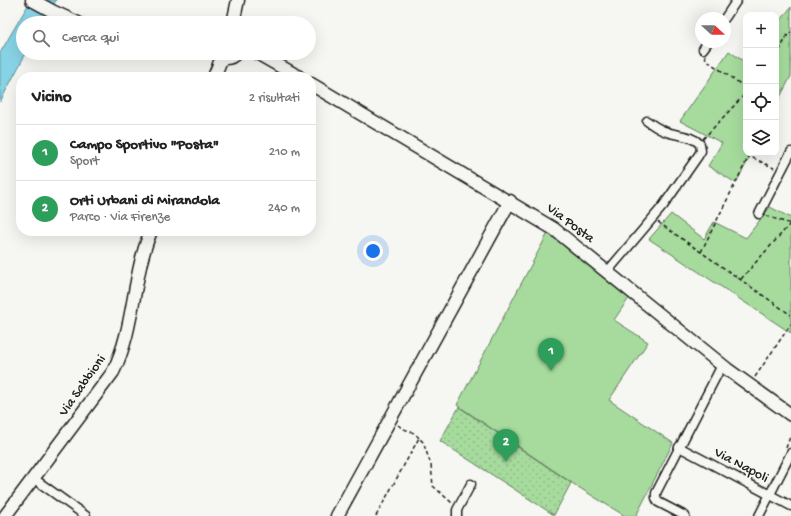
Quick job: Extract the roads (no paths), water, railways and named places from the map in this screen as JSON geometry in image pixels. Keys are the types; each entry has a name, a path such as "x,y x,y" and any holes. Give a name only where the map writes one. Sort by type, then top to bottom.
{"street":[{"path":"32,0 63,16"},
{"path":"235,16 238,0"},
{"path":"729,12 738,0"},
{"path":"215,72 219,60"},
{"path":"269,60 290,72"},
{"name":"Via Posta","path":"316,87 554,228 722,365 791,415"},
{"path":"607,272 664,206 698,156 701,147 699,143 688,137 664,132 647,121"},
{"path":"759,214 791,152"},
{"path":"337,516 510,201"},
{"name":"Via Sabbioni","path":"5,516 114,372 124,345 142,261 150,236"},
{"path":"685,516 660,504 656,498 657,490 722,365"},
{"name":"Via Napoli","path":"679,447 769,496 791,506"},
{"path":"759,516 791,452"},
{"path":"33,478 86,516"},
{"path":"457,516 456,513 471,484"}],"water":[{"path":"31,0 56,0 48,16 22,16"},
{"path":"16,26 16,60 22,60 0,102 0,53"}],"place":[{"name":"Campo Sportivo \"Posta\"","path":"551,371"},
{"name":"Orti Urbani di Mirandola","path":"506,462"}]}
